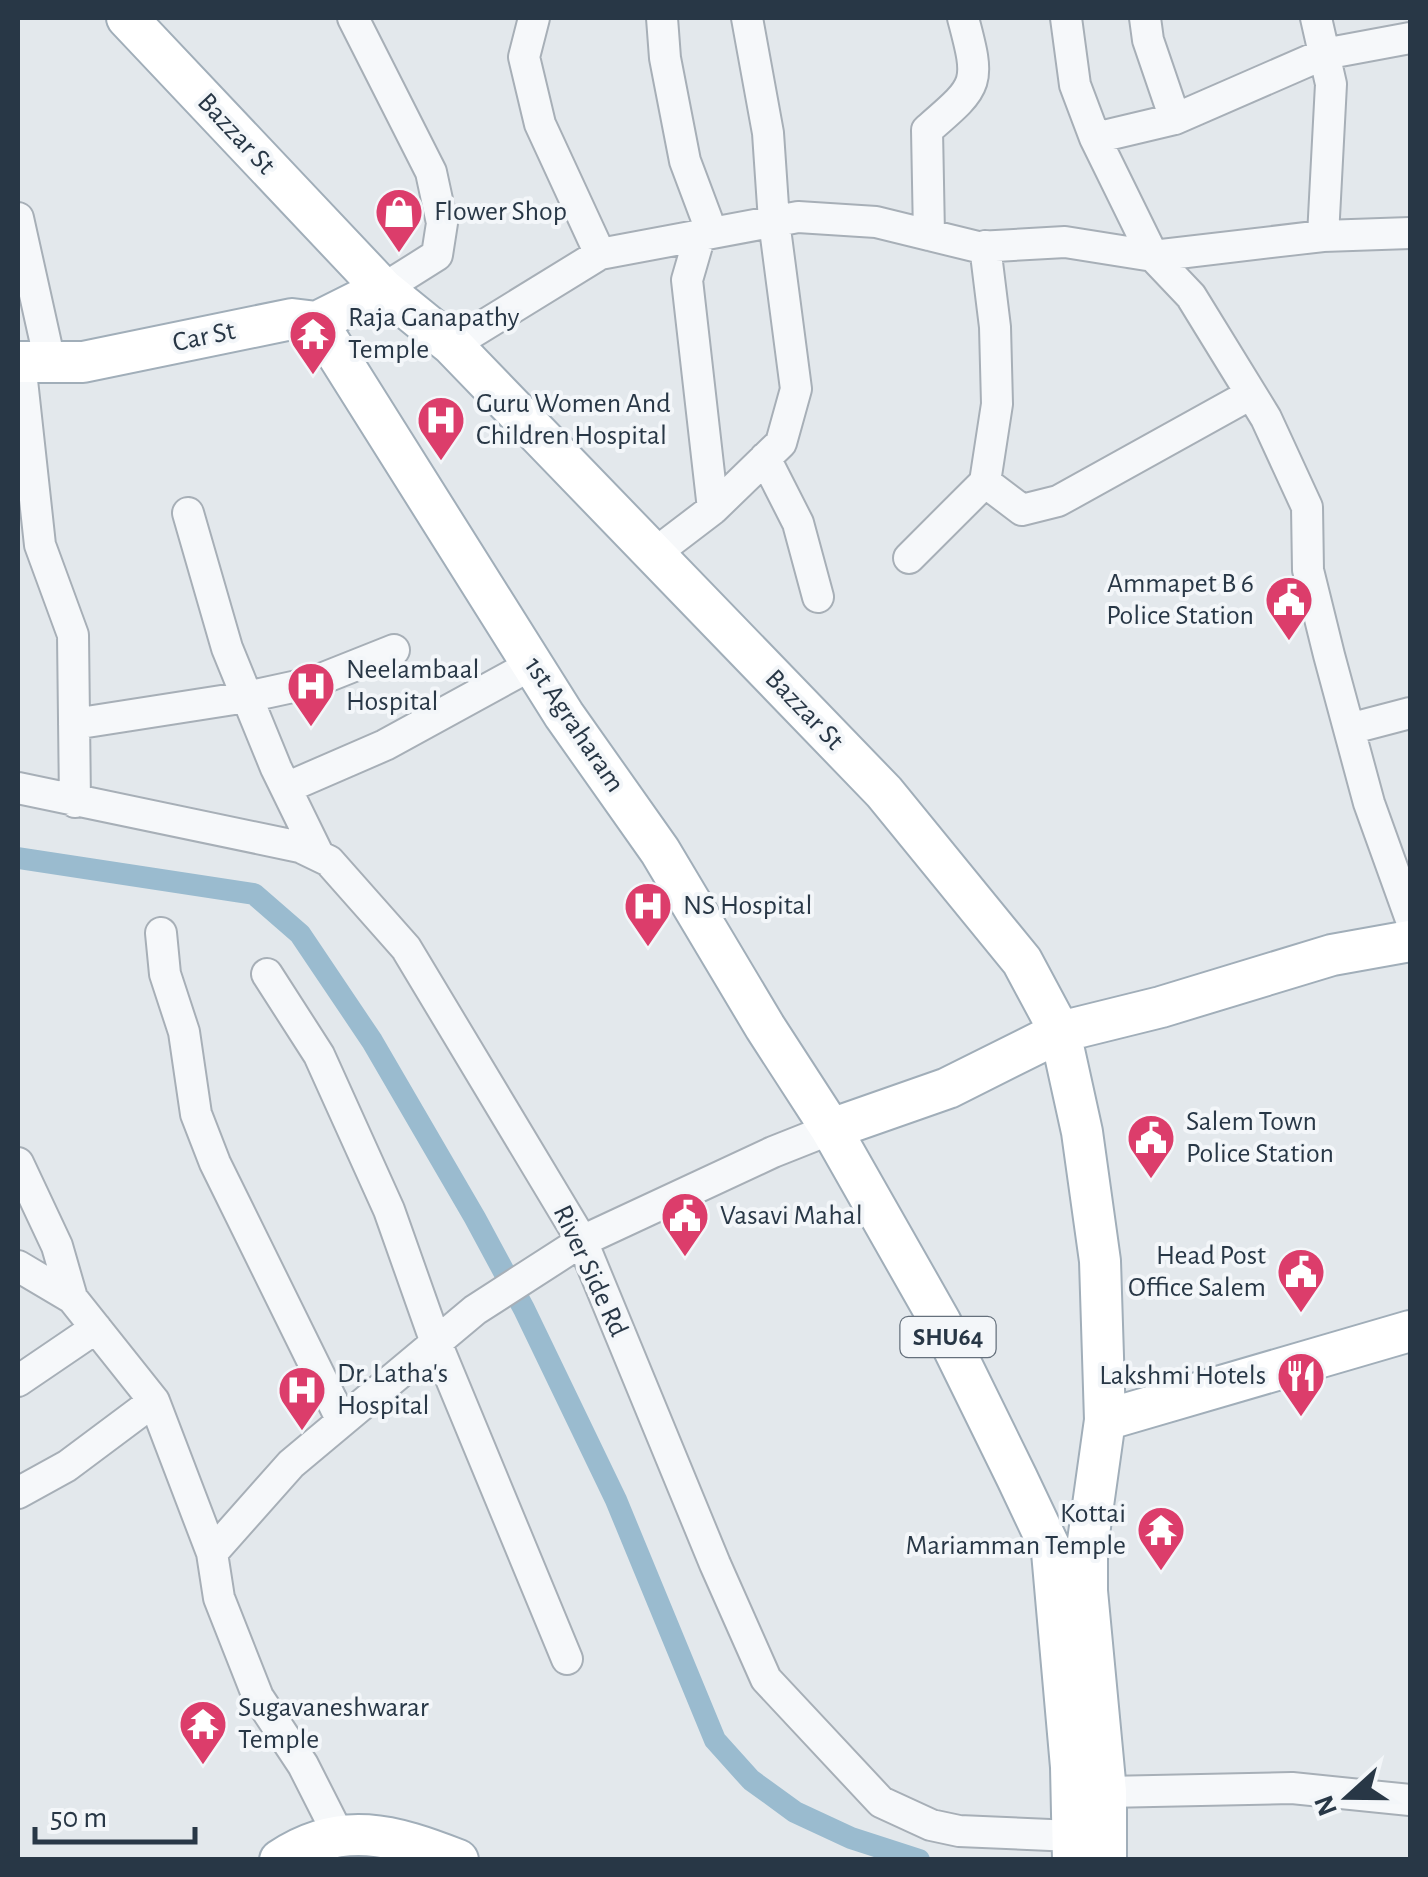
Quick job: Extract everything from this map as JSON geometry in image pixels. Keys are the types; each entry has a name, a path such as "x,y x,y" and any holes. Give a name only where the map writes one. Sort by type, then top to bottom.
{"main road":[{"name":"Bazzar St","path":"127,18 382,289 452,344 884,792 1022,961 1060,1032 1082,1132 1100,1260 1105,1420 1069,1550"},
{"name":"Car St","path":"29,362 83,362 292,319 317,322 382,289"},
{"name":"1st Agraharam","path":"317,322 564,715 660,851 831,1129"},
{"path":"831,1129 948,1088 1060,1032 1161,1007 1332,954 1410,942"},
{"name":"SHU64","path":"831,1129 1069,1550 1088,1591 1086,1821 1106,1860"},
{"path":"1105,1420 1410,1331"},
{"path":"280,1860 310,1843 391,1839 458,1860"}],"street":[{"path":"353,18 431,172 442,223 437,255 382,289"},
{"path":"534,18 524,57 540,124 600,254"},
{"path":"662,18 665,58 685,160 706,234 687,280 713,509"},
{"path":"654,554 713,509 781,442 796,389 774,221 768,133 747,18"},
{"path":"930,235 927,130 967,95 975,64 962,18"},
{"path":"1066,18 1074,85 1095,138 1153,256 1191,296 1266,418 1306,508 1308,570 1370,803 1410,918"},
{"path":"1144,18 1176,120"},
{"path":"1316,18 1330,84 1323,236"},
{"path":"1095,138 1176,120 1324,54 1410,38"},
{"path":"452,344 600,254 798,217 876,222 985,246 1065,242 1153,256 1323,236 1410,233"},
{"path":"18,218 40,545 73,636 76,802"},
{"path":"909,558 985,482 997,404 985,246"},
{"path":"985,482 1022,510 1058,500 1252,394"},
{"path":"765,458 798,523 818,597"},
{"path":"188,513 226,648 319,856"},
{"path":"74,724 247,698 312,684 394,650"},
{"path":"286,788 385,745 533,664"},
{"path":"1349,729 1410,713"},
{"name":"River Side Rd","path":"18,788 300,847 329,861 406,948 582,1240 766,1678 880,1802 931,1824 960,1831 1086,1821 1292,1788 1410,1800"},
{"path":"161,933 165,974 184,1032 196,1114 215,1163 341,1420"},
{"path":"267,974 319,1055 352,1127 567,1659"},
{"path":"212,1553 291,1464 475,1310 582,1240 831,1129"},
{"path":"18,1163 57,1246 72,1298"},
{"path":"18,1266 72,1298 154,1402 212,1553 219,1598 258,1697 303,1766 332,1842"},
{"path":"18,1381 96,1328"},
{"path":"18,1493 67,1466 154,1402"}],"waterway":[{"path":"18,858 254,894 300,934 372,1041 524,1309 616,1500 715,1740 751,1780 795,1812 851,1838 919,1860"}],"place":[{"name":"Flower Shop","path":"399,254"},
{"name":"Raja Ganapathy Temple","path":"313,376"},
{"name":"Guru Women And Children Hospital","path":"441,462"},
{"name":"Ammapet B 6 Police Station","path":"1289,642"},
{"name":"Neelambaal Hospital","path":"311,728"},
{"name":"NS Hospital","path":"648,948"},
{"name":"Salem Town Police Station","path":"1151,1180"},
{"name":"Vasavi Mahal","path":"685,1258"},
{"name":"Head Post Office Salem","path":"1301,1314"},
{"name":"Lakshmi Hotels","path":"1301,1418"},
{"name":"Dr. Latha's Hospital","path":"302,1432"},
{"name":"Kottai Mariamman Temple","path":"1161,1572"},
{"name":"Sugavaneshwarar Temple","path":"203,1766"}]}
